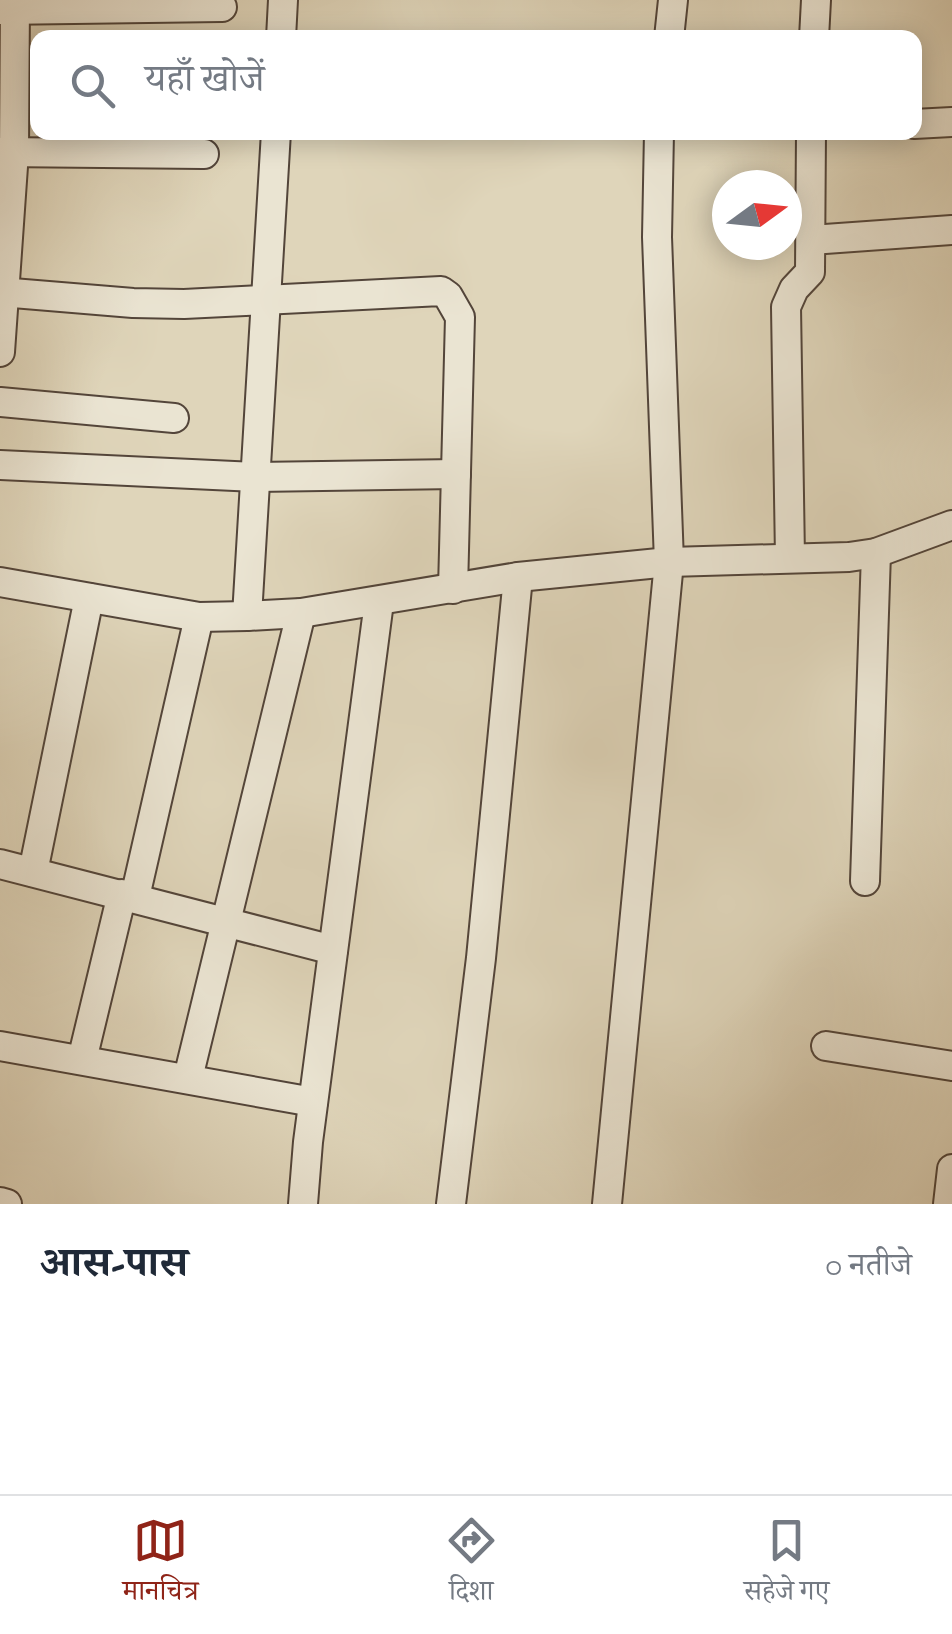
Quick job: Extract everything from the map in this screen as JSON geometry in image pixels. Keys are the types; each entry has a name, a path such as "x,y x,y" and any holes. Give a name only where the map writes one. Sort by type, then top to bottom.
{"street":[{"path":"281,30 283,0"},
{"path":"669,30 673,0"},
{"path":"814,30 816,0"},
{"path":"0,352 10,6 222,7"},
{"path":"922,124 952,122"},
{"path":"247,616 276,140"},
{"path":"607,1204 669,562 657,237 659,140"},
{"path":"790,558 786,307 791,292 810,272 811,140"},
{"path":"7,152 204,154"},
{"path":"811,240 952,230"},
{"path":"2,292 133,304 430,290 448,296 460,316 453,588"},
{"path":"0,402 174,418"},
{"path":"0,465 256,476 456,474"},
{"path":"0,582 199,617 301,613 518,577 669,562 876,553 952,525"},
{"path":"865,881 876,553"},
{"path":"451,1204 481,958 518,577"},
{"path":"33,872 89,598"},
{"path":"303,1204 379,602"},
{"path":"188,1078 301,613"},
{"path":"82,1060 129,895 199,617"},
{"path":"0,864 333,950"},
{"path":"0,1046 313,1102"},
{"path":"826,1046 952,1066"},
{"path":"948,1204 952,1169"},
{"path":"0,1202 7,1204"}]}
